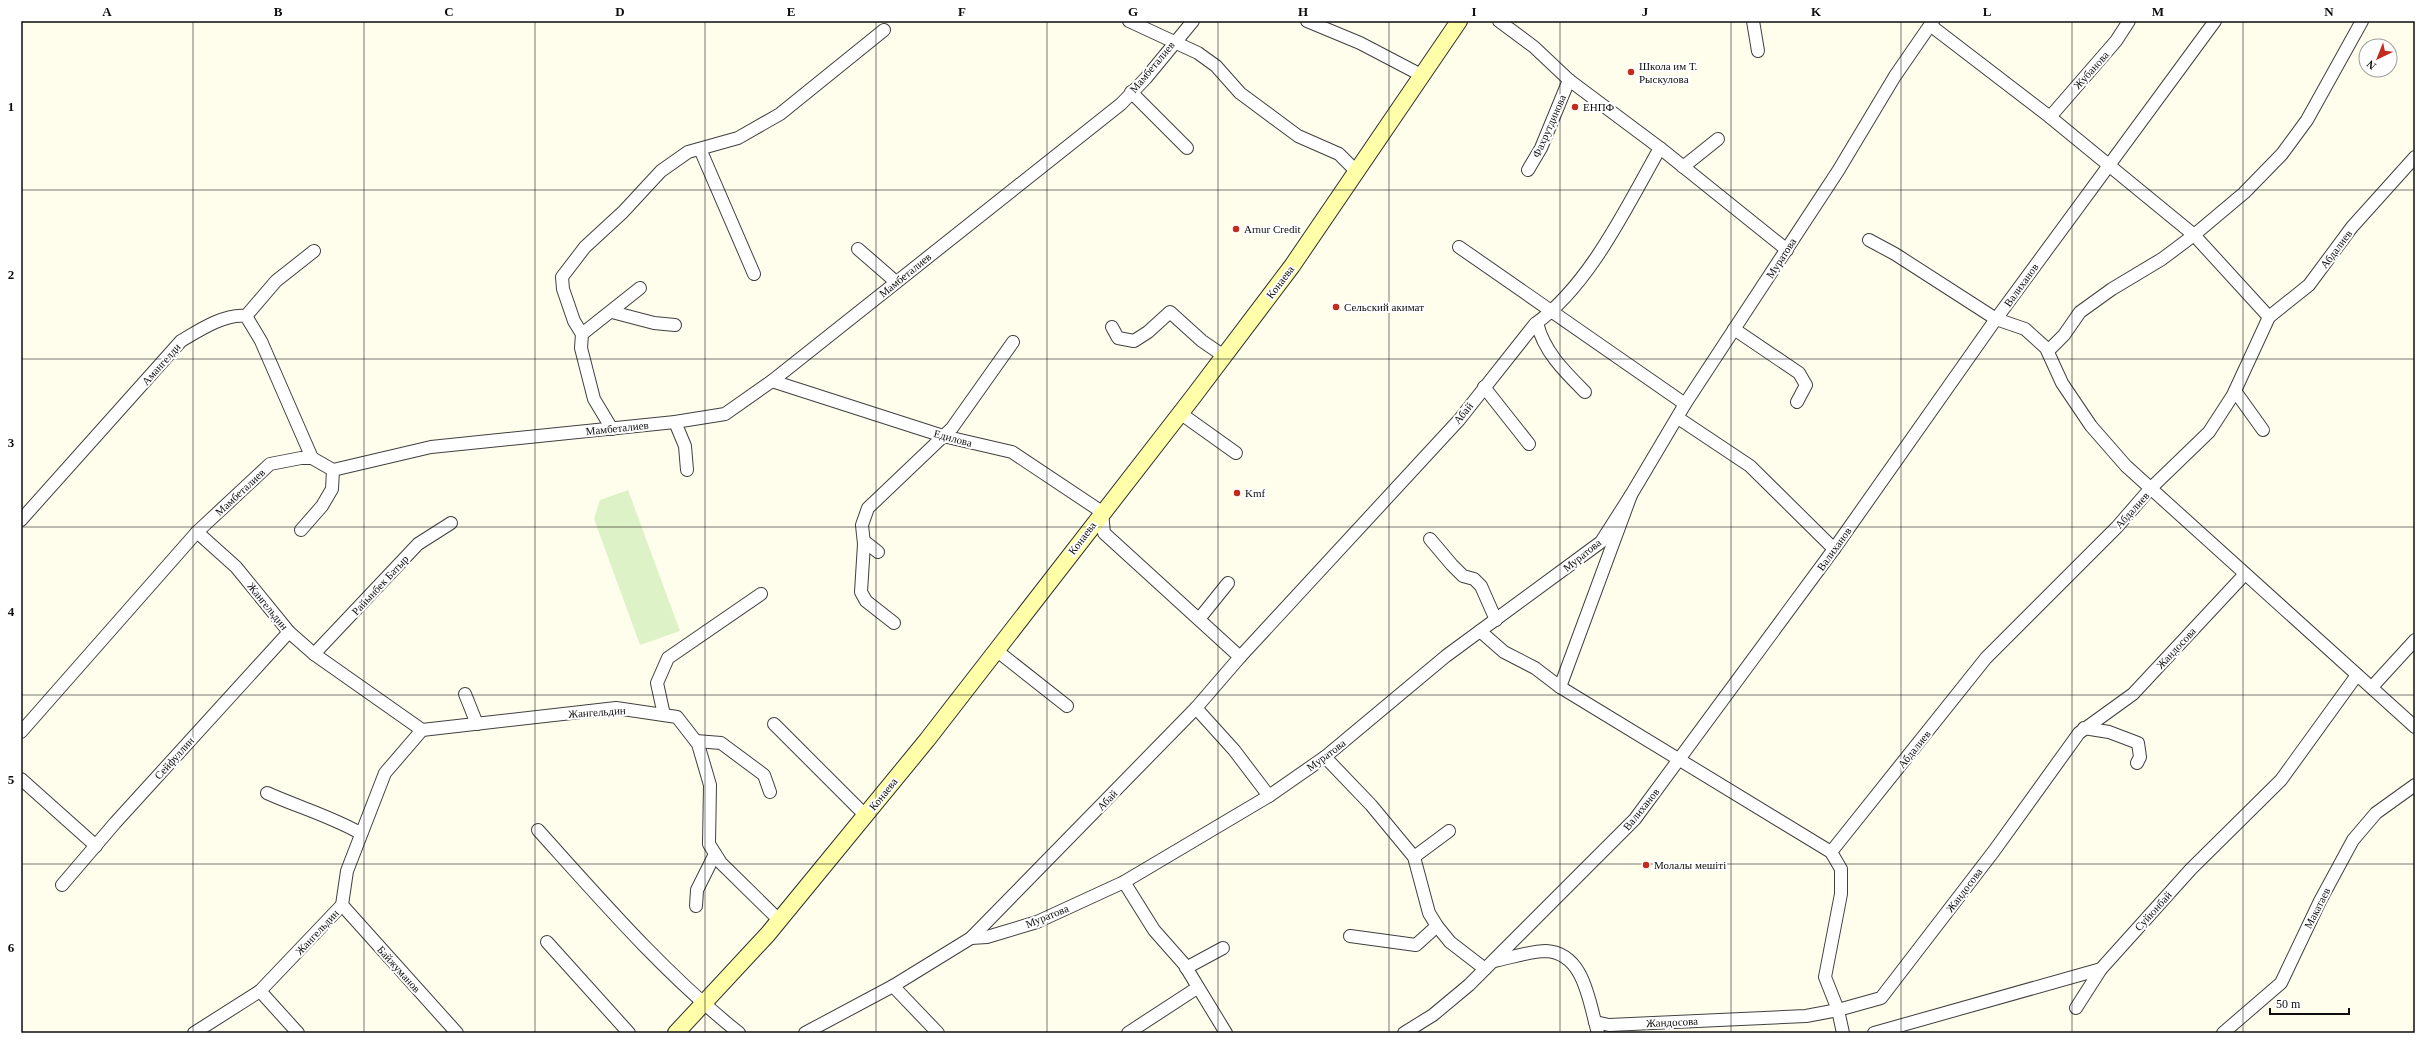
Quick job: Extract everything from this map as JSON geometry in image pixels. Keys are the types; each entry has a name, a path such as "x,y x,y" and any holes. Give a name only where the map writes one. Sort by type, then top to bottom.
{"main road":[{"name":"Конаева","path":"676,1033 779,920 927,740 1292,266 1423,76 1459,21"}],"street":[{"path":"1129,21 1198,53 1216,66 1240,94 1298,136 1339,154 1357,172"},
{"name":"Мамбеталиев","path":"333,470 431,447 676,422 725,414 772,381 1121,104 1173,42 1193,21"},
{"path":"1307,21 1360,43 1423,76"},
{"path":"1499,21 1534,47 1569,80 1660,148 1787,250"},
{"path":"1753,21 1758,51"},
{"name":"Жубанова","path":"2050,117 2116,42 2129,21"},
{"name":"Валиханов","path":"1404,1033 1433,1015 1490,965 1635,819 1834,549 1996,319 2215,21"},
{"path":"2048,351 2064,335 2080,312 2112,288 2162,260 2194,235 2244,193 2282,154 2307,120 2362,21"},
{"path":"1931,23 2050,117 2194,235 2269,317"},
{"name":"Муратова","path":"971,938 987,937 1037,922 1124,882 1269,796 1325,757 1446,656 1601,542 1678,418 1685,404 1787,250 1838,171 1895,76 1931,23"},
{"path":"612,429 594,399 581,348 582,334 574,321 562,289 562,277 585,247 623,212 661,171 688,152 738,138 780,114 884,30"},
{"name":"Фахрутдинова","path":"1528,170 1541,148 1569,80"},
{"path":"1131,92 1187,148"},
{"path":"1683,167 1718,139"},
{"path":"700,148 754,274"},
{"name":"Абай","path":"971,938 1196,708 1240,657 1459,420 1537,322 1551,312 1597,258 1660,148"},
{"name":"Абдалиев","path":"1831,852 1986,658 2117,527 2150,490 2209,432 2235,391 2269,317 2308,285 2352,228 2415,158"},
{"path":"1869,240 1896,254 1996,319 2025,329 2048,351 2062,383 2091,426 2126,466 2150,490 2415,727"},
{"path":"1458,247 1685,404"},
{"path":"858,249 896,282"},
{"path":"301,530 322,506 332,489 333,470 312,458 261,341 246,316 276,281 314,252"},
{"path":"582,334 612,312 640,288"},
{"path":"612,312 654,323 675,325"},
{"path":"1112,327 1118,338 1134,341 1148,332 1170,312 1202,341 1224,356"},
{"name":"Амангелди","path":"21,520 181,341 210,326 238,315 246,316"},
{"path":"1537,322 1541,337 1558,365 1585,392"},
{"path":"1734,329 1799,373 1806,385 1797,402"},
{"path":"894,623 866,600 861,592 864,541 862,525 868,508 952,428 1013,342"},
{"name":"Едилова","path":"772,381 943,436 1012,452 1102,512"},
{"path":"1484,387 1529,444"},
{"path":"2235,391 2264,430"},
{"path":"1180,413 1236,453"},
{"path":"1678,418 1750,466 1834,549"},
{"path":"676,422 685,446 687,470"},
{"name":"Мамбеталиев","path":"21,732 197,532 270,464 301,458 312,458"},
{"name":"Муратова","path":"1560,687 1631,495"},
{"path":"1102,512 1104,533 1240,657"},
{"name":"Райынбек Батыр","path":"314,654 418,544 451,523"},
{"name":"Жангельдин","path":"197,532 236,567 289,632 314,654 422,730 616,708 677,718 696,741 710,785 709,844 721,863 779,920"},
{"path":"1430,539 1463,576 1474,579 1481,586 1496,620"},
{"path":"864,541 878,552"},
{"name":"Жандосова","path":"1596,1028 1609,1025 1806,1016 1838,1010 1881,998 1994,851 2078,733 2133,694 2245,574"},
{"path":"1198,619 1228,583"},
{"path":"664,715 657,683 668,658 761,594"},
{"path":"1480,631 1504,652 1535,668 1560,687 1831,852 1840,869 1841,894 1825,977 1838,1010 1843,1033"},
{"name":"Сейфуллин","path":"62,885 289,632"},
{"path":"2372,687 2415,640"},
{"path":"996,650 1067,706"},
{"name":"Суйюнбай","path":"2076,1008 2101,969 2190,869 2281,780 2357,675"},
{"path":"465,694 477,724"},
{"path":"1196,708 1234,750 1269,796"},
{"path":"774,724 865,815"},
{"path":"2084,728 2109,732 2138,743 2140,757 2137,763"},
{"name":"Жангельдин","path":"194,1033 260,991 342,905 347,871 360,833 385,773 422,730"},
{"path":"696,741 721,743 764,775 770,792"},
{"path":"1325,757 1371,805 1414,858 1429,913 1450,942 1490,965 1545,951 1563,955 1578,968 1596,1028"},
{"path":"21,779 96,846"},
{"name":"Макатаев","path":"2223,1033 2281,983 2320,901 2353,840 2376,813 2415,785"},
{"path":"266,793 299,807 336,819 360,833"},
{"path":"538,830 631,934 703,1004 739,1033"},
{"path":"1414,858 1449,831"},
{"path":"696,906 697,890 715,854"},
{"path":"1124,882 1154,930 1186,968 1226,1033"},
{"name":"Байжуманов","path":"342,905 457,1033"},
{"path":"1350,936 1416,944 1437,926"},
{"path":"805,1033 893,986 971,938"},
{"path":"547,942 629,1033"},
{"path":"1186,968 1223,948"},
{"path":"1874,1033 2101,969"},
{"path":"893,986 938,1033"},
{"path":"1128,1033 1198,988"},
{"path":"260,991 298,1033"}],"green space":[{"path":"628,490 680,631 640,645 594,519 600,500"}],"place":[{"name":"Школа им Т. Рыскулова","path":"1631,72"},
{"name":"ЕНПФ","path":"1575,107"},
{"name":"Arnur Credit","path":"1236,229"},
{"name":"Сельский акимат","path":"1336,307"},
{"name":"Kmf","path":"1237,493"},
{"name":"Молалы мешіті","path":"1646,865"}]}
